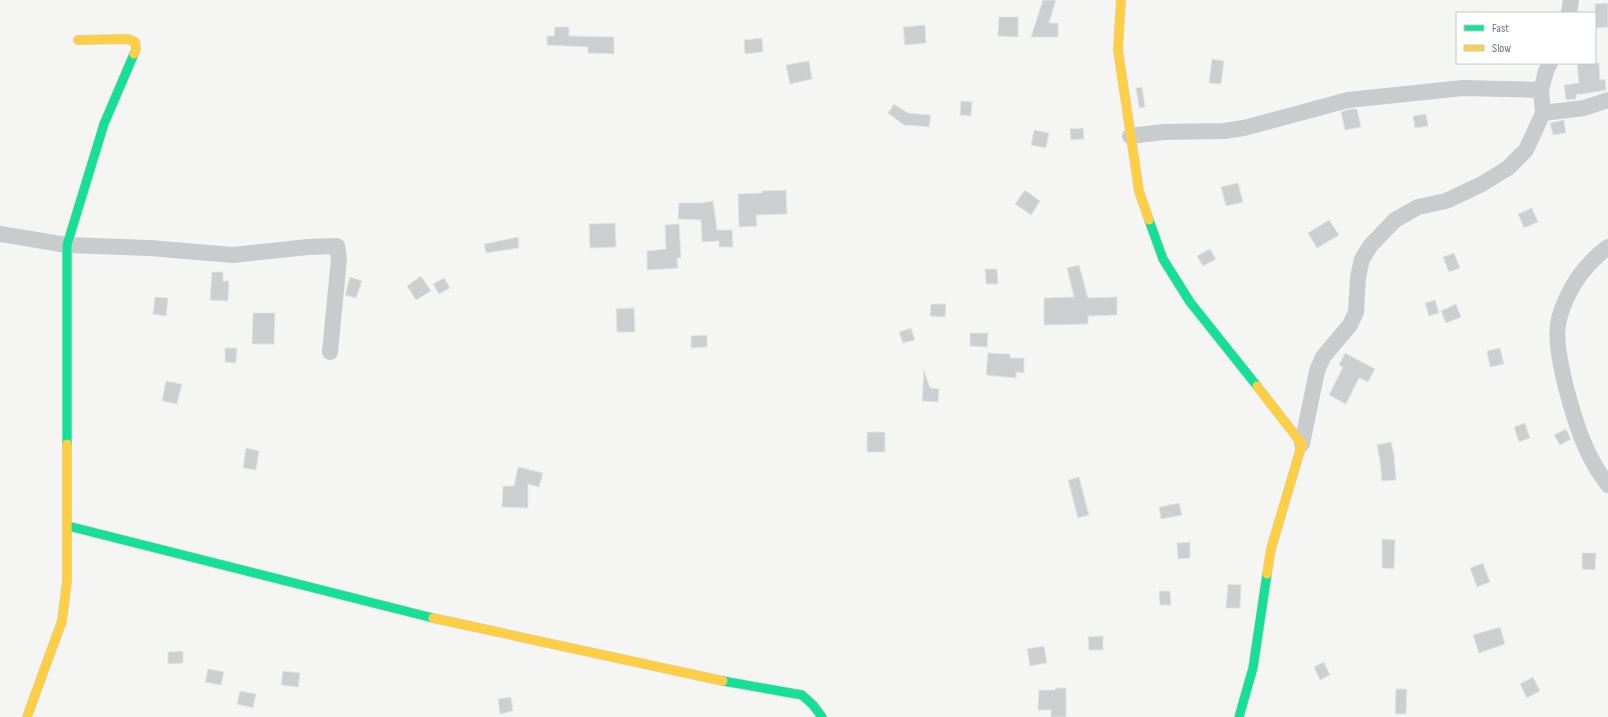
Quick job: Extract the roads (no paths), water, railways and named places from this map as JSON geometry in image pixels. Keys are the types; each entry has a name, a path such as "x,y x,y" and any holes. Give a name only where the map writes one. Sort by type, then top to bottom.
{"street":[{"path":"1121,0 1118,50 1130,136 1139,191 1163,260 1190,302 1302,444"},
{"path":"1569,12 1571,0"},
{"path":"27,717 62,621 67,582 67,245 104,124 136,49 134,42 128,39 78,40"},
{"path":"1239,717 1253,668 1271,549 1302,444 1317,371 1323,357 1350,325 1356,312 1358,277 1362,259 1371,245 1395,220 1418,207 1446,201 1482,184 1508,168 1526,150 1543,113 1541,90 1550,64"},
{"path":"1130,136 1164,132 1224,131 1244,128 1348,100 1362,98 1402,96 1463,88 1541,90"},
{"path":"1543,113 1584,108 1608,100"},
{"path":"0,234 67,245 150,248 233,255 308,247 337,246 339,259 330,352"},
{"path":"1608,247 1594,258 1577,278 1559,320 1558,338 1565,381 1581,436 1593,463 1608,485"},
{"path":"68,526 398,610 717,680 802,695 813,705 822,717"}]}
